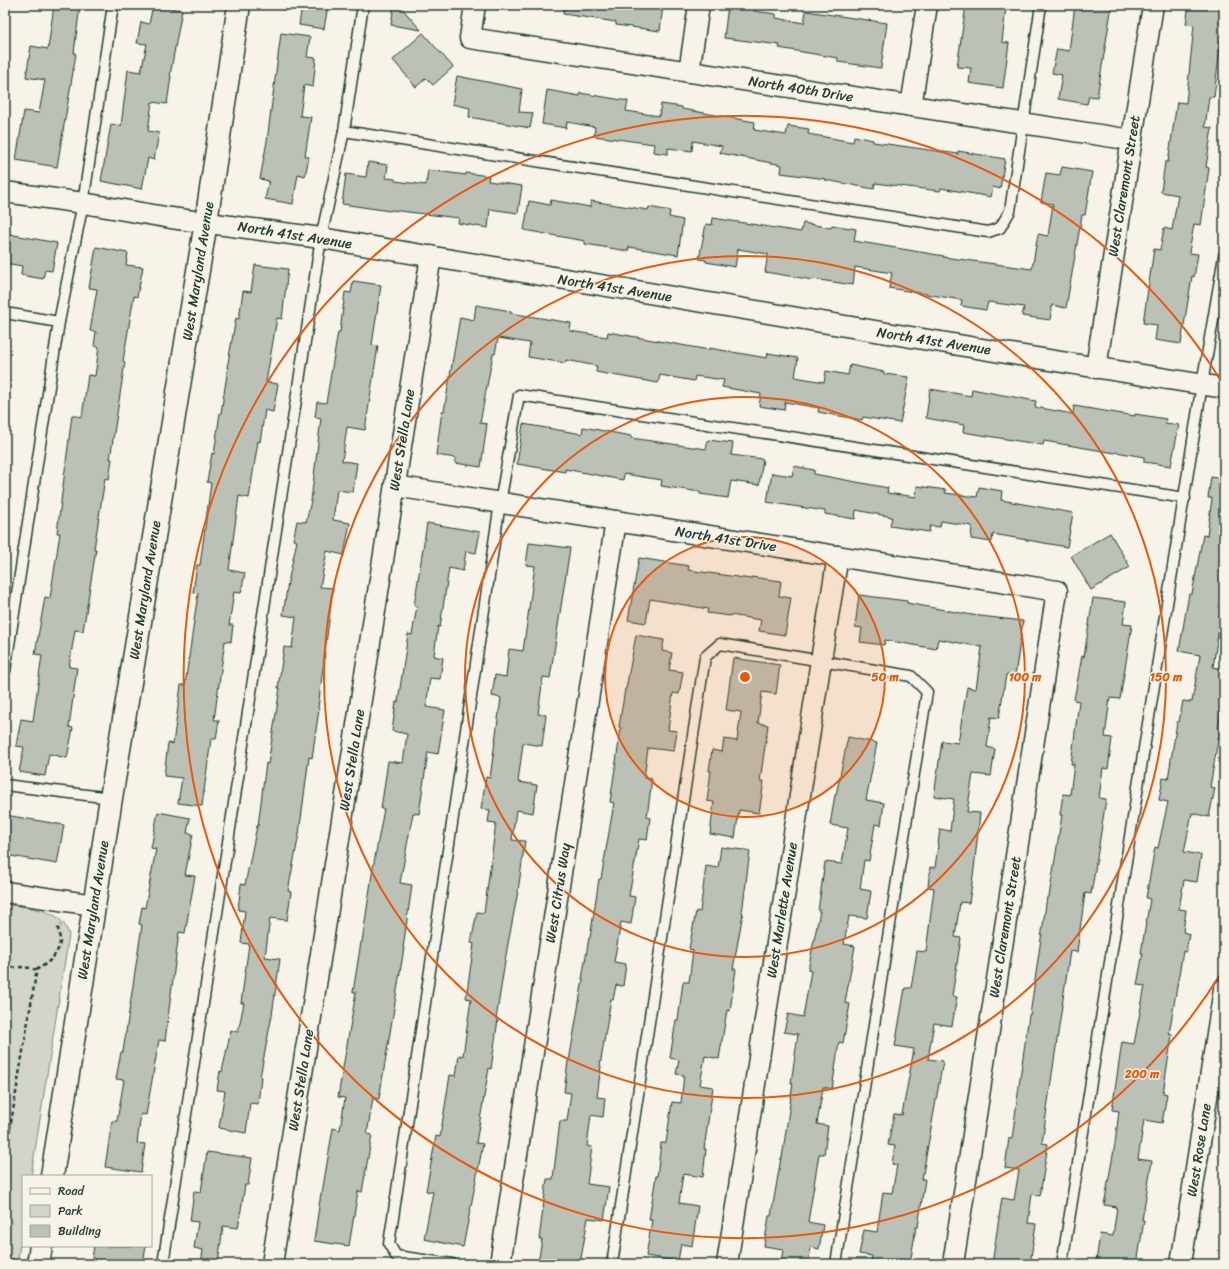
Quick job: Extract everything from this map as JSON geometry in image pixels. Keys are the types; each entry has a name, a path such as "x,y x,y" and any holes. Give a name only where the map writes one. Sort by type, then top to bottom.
{"street":[{"name":"West Maryland Avenue","path":"52,1175 111,798 206,222 239,5"},
{"name":"North 40th Drive","path":"475,5 470,38 1132,140"},
{"path":"689,72 699,5"},
{"path":"911,106 926,5"},
{"name":"West Claremont Street","path":"1096,368 1153,5"},
{"name":"North 41st Avenue","path":"5,192 84,203 171,218 321,238 1096,368 1224,388"},
{"name":"West Stella Lane","path":"272,1264 431,256"},
{"name":"North 41st Drive","path":"395,486 1057,591"},
{"name":"West Citrus Way","path":"500,1264 616,521"},
{"name":"West Marlette Avenue","path":"727,1264 838,556"},
{"name":"West Claremont Street","path":"953,1264 1057,591"},
{"path":"5,892 94,905"},
{"name":"West Rose Lane","path":"1181,1264 1224,989"},
{"path":"38,1264 41,1247"}],"lane":[{"path":"5,671 59,322 84,203 113,5"},
{"path":"163,1264 321,238 344,131 363,5"},
{"path":"344,131 988,232 1000,228 1010,211 1041,5"},
{"path":"1062,1264 1202,384 1224,256"},
{"path":"5,313 59,322"},
{"path":"452,1264 396,1256 389,1244 500,503 519,395 1185,498"},
{"path":"612,1264 705,657 720,644 911,676 927,692 836,1264"},
{"path":"5,785 111,798"}],"path":[{"path":"5,968 26,968 36,970 46,965 55,955 60,942 58,929 62,925"},
{"path":"5,1158 12,1123 36,970"},
{"path":"5,1122 12,1123"},
{"path":"5,1256 15,1261"}],"green space":[{"path":"5,904 37,909 52,914 59,918 64,924 69,935 31,1175 22,1175 22,1233 17,1264 5,1264"}],"building":[{"path":"54,5 80,5 74,53 76,54 57,167 16,160 24,111 39,113 45,80 26,77 31,46 48,49"},
{"path":"153,5 182,10 170,75 167,104 152,102 148,131 159,133 154,160 148,158 142,189 101,181 111,124 121,126 128,70 141,72 147,44 137,43 141,22 149,24"},
{"path":"302,5 328,5 324,29 299,25"},
{"path":"394,5 399,5 421,30 391,25"},
{"path":"564,5 663,5 660,31 616,25 616,22 563,14"},
{"path":"728,5 755,5 754,11 776,14 776,18 804,23 806,11 887,23 881,68 838,62 838,58 779,48 780,45 724,38"},
{"path":"966,5 999,5 998,7 1006,8 1002,42 1009,43 1003,88 969,83 971,68 957,67"},
{"path":"1075,5 1112,5 1097,97 1089,96 1087,104 1058,99 1062,75 1052,73 1057,49 1069,51"},
{"path":"1189,5 1224,5 1224,39 1221,39 1214,97 1209,97 1205,127 1212,128 1206,167 1209,168 1201,225 1194,224 1189,253 1198,254 1194,277 1192,276 1181,344 1155,340 1157,325 1143,323 1154,249 1160,250 1164,228 1172,230 1178,195 1161,192 1165,162 1168,162 1177,102 1186,103 1194,25 1186,24"},
{"path":"281,33 310,37 307,57 316,58 313,87 304,85 300,116 311,117 305,156 309,157 305,176 298,174 293,204 265,199 269,181 260,179 267,141"},
{"path":"423,33 453,67 433,85 426,78 416,87 393,60"},
{"path":"457,76 522,89 519,112 533,113 530,128 469,117 470,108 452,104"},
{"path":"547,90 580,96 580,93 628,101 626,111 659,116 661,104 755,122 754,130 786,135 788,126 809,129 808,134 853,142 854,136 873,140 873,142 958,154 958,151 1005,159 1000,189 993,187 991,197 941,188 940,191 875,183 874,189 825,180 826,179 781,173 782,165 720,153 722,146 693,141 692,151 668,148 668,154 653,152 654,144 594,136 595,127 567,122 566,128 542,124"},
{"path":"368,162 388,165 386,178 395,179 395,181 426,185 428,170 466,175 466,173 489,176 488,181 522,186 518,213 490,209 488,228 458,223 459,218 390,211 342,204 346,174 366,177"},
{"path":"1062,167 1092,172 1085,215 1082,215 1066,308 1052,305 1050,320 1022,316 1024,307 988,302 986,310 961,306 962,300 889,288 892,273 855,267 853,285 765,272 768,254 738,249 735,267 706,262 706,260 699,259 706,224 712,225 713,218 801,232 803,223 831,228 832,225 856,229 854,241 944,256 943,257 1032,269 1038,234 1048,236 1053,204 1041,202 1046,173 1060,175"},
{"path":"551,200 590,207 591,201 648,210 649,207 670,211 669,217 683,220 678,255 629,247 628,251 585,244 585,241 524,230 529,201 550,205"},
{"path":"9,234 57,243 52,271 45,270 43,279 21,275 22,266 5,263"},
{"path":"96,247 128,253 126,265 143,267 137,297 134,296 123,361 125,362 110,459 112,459 109,479 105,478 83,631 75,630 69,667 77,668 69,727 73,728 67,758 49,754 45,776 19,772 24,747 16,746 21,719 33,721 42,655 35,654 45,597 50,598 60,533 57,533 72,415 82,417 88,375 95,376 99,347 94,346 96,332 90,331 97,289 89,288"},
{"path":"255,265 288,269 282,319 277,318 266,382 278,384 273,412 265,410 260,442 258,441 249,498 239,496 229,570 245,573 241,593 234,592 229,625 233,625 231,642 225,641 214,720 219,720 216,739 211,739 202,806 178,803 182,778 164,776 168,743 173,744 181,685 185,685 198,593 193,592 197,565 200,565 211,483 207,482 212,453 214,454 227,368 236,318 239,319 243,291 251,292"},
{"path":"353,281 381,285 372,345 378,346 365,430 347,427 342,461 357,463 353,492 337,490 333,520 350,523 344,555 327,551 320,587 333,588 319,709 312,758 309,757 299,834 288,891 291,892 287,920 270,918 265,957 280,959 272,1015 260,1077 258,1104 250,1103 246,1133 219,1128 225,1091 217,1090 220,1071 222,1072 231,1030 238,1032 244,1003 241,1003 249,944 241,943 245,911 238,910 241,884 245,885 258,826 266,763 268,764 280,688 278,688 284,647 292,648 296,617 283,615 288,582 297,541 293,540 297,521 306,522 311,501 321,418 315,417 317,402 326,403 338,332 340,332 345,292 351,293"},
{"path":"476,305 511,311 510,313 571,323 570,331 607,337 608,332 709,350 709,348 767,358 768,353 798,358 795,377 824,382 826,371 848,375 850,365 884,372 884,374 909,377 900,423 863,417 862,420 818,412 819,408 785,402 784,410 759,406 761,394 722,387 724,380 695,376 694,381 660,375 658,383 596,372 597,366 566,360 565,363 528,357 530,343 498,338 495,354 493,354 480,423 487,424 481,467 455,463 456,458 436,455 442,411 444,411 460,317 474,320"},
{"path":"930,389 971,396 972,389 1036,401 1035,407 1073,414 1074,406 1135,416 1135,414 1166,419 1165,423 1179,425 1171,466 1144,462 1144,457 1116,452 1044,441 1043,445 963,432 964,425 926,418"},
{"path":"523,424 582,434 583,427 631,436 631,438 706,449 708,440 733,443 731,455 763,459 759,485 731,481 728,498 661,486 662,480 624,474 623,480 565,469 565,472 517,464"},
{"path":"794,466 814,470 814,474 888,488 887,493 916,497 917,486 946,490 945,493 977,497 979,487 1002,491 1001,500 1073,513 1067,547 993,534 992,542 971,539 972,526 941,521 940,527 930,526 929,532 890,526 892,517 856,510 855,519 825,514 825,511 767,502 772,473 792,476"},
{"path":"1211,477 1224,479 1224,629 1219,628 1213,667 1224,669 1224,692 1218,729 1220,729 1210,787 1215,788 1209,817 1192,813 1184,852 1201,855 1197,882 1184,880 1179,909 1186,910 1183,932 1189,934 1186,952 1183,951 1169,1034 1172,1035 1163,1093 1167,1094 1162,1123 1144,1120 1138,1159 1152,1161 1142,1220 1144,1220 1137,1264 1107,1264 1096,1262 1100,1234 1113,1236 1117,1207 1104,1205 1115,1144 1119,1111 1112,1110 1122,1042 1134,1044 1145,986 1137,985 1150,899 1146,898 1155,847 1158,848 1168,802 1159,800 1163,778 1168,779 1177,722 1179,722 1183,701 1192,702 1200,655 1179,651 1189,594 1192,594 1203,535 1207,536 1212,498 1208,498"},
{"path":"427,523 480,532 476,553 466,551 463,571 449,568 440,627 438,626 434,656 443,658 440,679 430,678 426,707 445,710 438,754 428,752 419,814 413,813 400,883 412,885 404,948 379,1099 373,1098 367,1134 372,1135 362,1192 358,1191 349,1246 314,1241 333,1128 340,1130 345,1098 338,1097 356,992 353,992 384,809 381,809 388,761 403,763 407,734 392,731 396,702 398,702 408,634 412,635 417,606 414,606"},
{"path":"1110,533 1130,567 1091,590 1071,556"},
{"path":"529,543 570,548 550,678 543,677 538,714 546,715 542,746 523,743 518,782 537,785 533,813 516,810 512,840 525,841 496,1019 498,1019 491,1069 489,1068 476,1143 483,1144 463,1247 424,1239 433,1192 426,1191 436,1136 440,1137 450,1075 456,1076 459,1055 463,1056 471,999 466,998 474,944 471,943 477,912 484,913 496,823 488,822 490,810 481,809 486,777 490,778 501,698 492,696 495,675 506,677 509,649 523,651 535,566 526,565"},
{"path":"639,558 689,566 688,570 751,579 751,577 781,581 779,596 791,598 785,635 759,631 761,620 707,613 708,609 650,599 646,623 628,620"},
{"path":"859,595 907,601 907,603 972,615 1023,621 1015,676 1006,675 999,718 991,717 987,747 995,749 991,776 973,774 967,812 980,813 974,869 969,903 960,902 955,937 961,938 952,996 957,997 952,1026 934,1023 928,1059 943,1061 922,1179 925,1179 918,1227 916,1227 910,1264 871,1264 872,1256 859,1254 864,1230 877,1232 883,1192 892,1193 897,1165 892,1164 895,1146 888,1145 894,1114 902,1115 914,1049 895,1046 905,988 911,988 917,951 926,952 934,888 928,887 930,867 935,868 940,829 950,831 954,799 934,796 942,741 958,743 967,687 976,689 982,647 938,639 936,649 885,640 884,645 860,642 862,628 855,627"},
{"path":"1093,598 1126,602 1123,624 1132,625 1120,699 1110,698 1105,737 1112,738 1108,769 1103,768 1099,798 1106,799 1091,894 1085,893 1077,952 1070,951 1042,1143 1048,1144 1040,1196 1032,1194 1028,1223 1036,1224 1030,1264 992,1264 1002,1198 1014,1200 1019,1170 1005,1168 1009,1138 1012,1139 1047,897 1049,897 1062,815 1060,815 1063,794 1070,795 1074,764 1071,764 1079,701 1074,700 1082,656 1084,657"},
{"path":"636,635 664,640 662,651 672,653 669,670 683,672 679,694 673,693 668,730 677,731 674,751 648,748 644,778 652,779 647,817 650,818 647,840 639,839 629,896 635,897 631,924 621,922 614,962 626,964 623,986 616,985 613,1000 611,999 600,1066 597,1097 605,1098 603,1117 591,1115 587,1146 592,1147 587,1184 609,1187 604,1220 588,1218 580,1264 538,1264 542,1239 539,1239 547,1179 553,1179 560,1121 567,1121 571,1093 564,1092 568,1061 599,879 601,879 614,803 610,802 621,728 619,727"},
{"path":"733,658 780,665 776,694 762,692 758,723 768,725 760,781 764,781 759,813 739,810 735,838 710,834 714,802 707,801 712,750 722,752 724,739 737,741 741,712 726,710"},
{"path":"848,737 877,743 866,800 884,803 881,825 875,824 869,861 864,860 860,889 871,891 867,918 849,916 844,944 855,946 845,1003 850,1004 843,1043 839,1042 832,1089 823,1087 817,1124 828,1126 824,1154 819,1154 808,1222 823,1225 819,1249 811,1247 808,1264 781,1264 783,1249 764,1246 782,1158 793,1083 791,1083 798,1034 784,1032 788,1014 803,1017 811,971 808,970 820,911 818,911 825,862 842,864 848,828 830,825"},
{"path":"158,812 190,818 187,833 193,834 185,875 195,876 185,933 179,932 165,1041 159,1040 146,1115 141,1114 137,1143 145,1144 141,1172 105,1167 112,1121 117,1121 124,1080 116,1079 121,1052 123,1052 142,925 139,924 142,907 145,908 156,849 151,848"},
{"path":"5,815 64,825 57,864 5,855"},
{"path":"721,847 750,851 743,913 733,969 736,969 730,1011 727,1010 719,1059 705,1056 700,1085 713,1087 704,1149 706,1149 703,1177 683,1174 679,1203 698,1206 692,1246 681,1244 678,1261 646,1256 652,1220 649,1220 656,1176 657,1177 661,1143 666,1143 672,1102 681,1103 684,1075 676,1074 679,1060 670,1058 676,1020 678,1020 683,982 689,982 693,950 689,949 696,911 700,912 706,866 718,868"},
{"path":"207,1152 252,1158 248,1185 245,1185 238,1228 223,1226 218,1264 201,1264 203,1250 194,1248 198,1222 190,1221 194,1191 201,1192"},
{"path":"94,1247 146,1247 143,1264 91,1264"}]}
